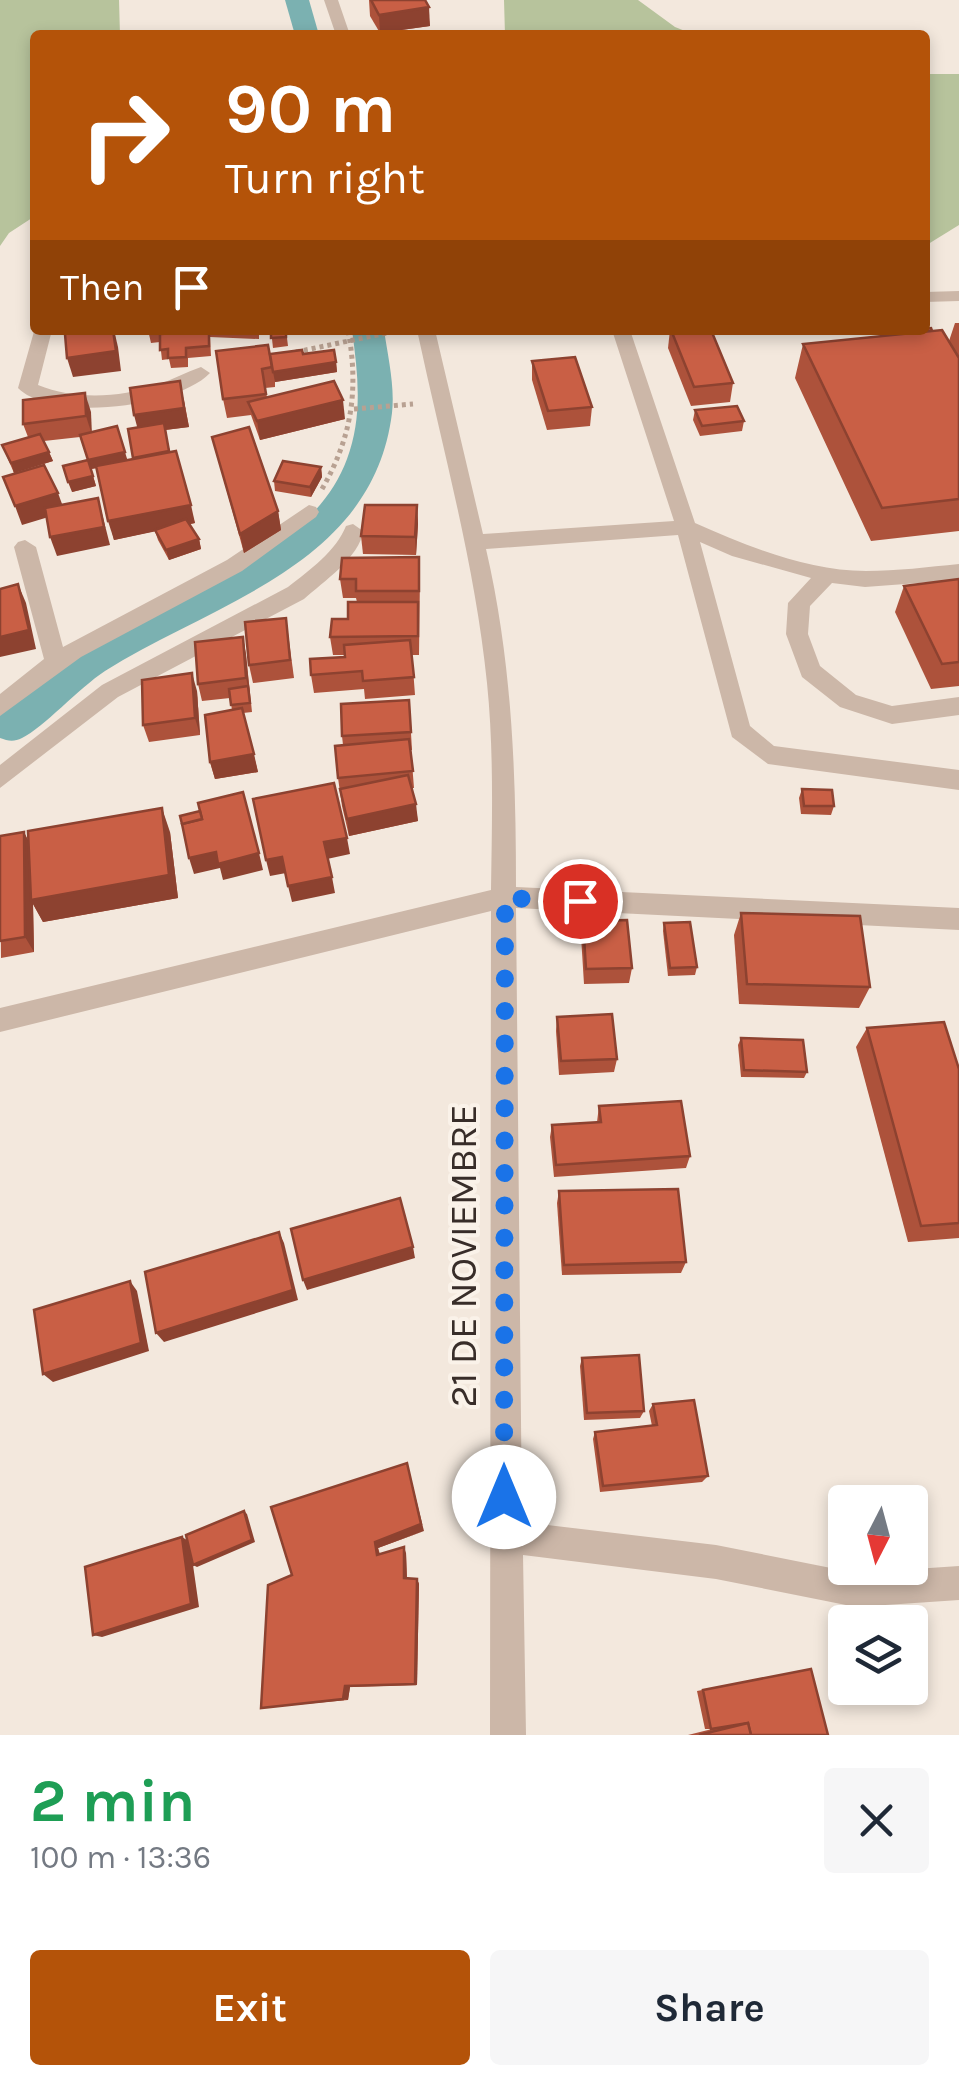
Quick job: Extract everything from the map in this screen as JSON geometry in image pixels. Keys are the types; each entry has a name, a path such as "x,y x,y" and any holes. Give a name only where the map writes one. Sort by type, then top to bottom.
{"street":[{"path":"331,0 341,30"},
{"path":"930,297 959,296"},
{"path":"42,335 28,388 44,396 90,400 140,396 178,387 201,374"},
{"name":"21 DE NOVIEMBRE","path":"427,335 474,542 500,685 505,898 504,1536 508,1735"},
{"path":"623,335 686,527 740,731 768,754 959,780"},
{"path":"0,708 28,680 98,633 235,567 266,548 309,512"},
{"path":"474,542 686,527 738,551 827,575 866,579 959,572"},
{"path":"0,778 110,691 296,593 322,572 353,538 353,532"},
{"path":"25,547 56,661"},
{"path":"827,575 799,602 797,634 810,671 848,701 892,715 959,706"},
{"path":"0,1020 505,898 959,919"},
{"path":"504,1536 716,1562 856,1590 959,1583"}],"path":[{"path":"309,512 341,458 354,410 349,335"},
{"path":"283,354 376,335"},
{"path":"354,410 416,403"}],"green space":[{"path":"0,0 119,0 120,30 30,30 30,219 9,233 0,246"},
{"path":"504,0 638,0 682,30 505,30"},
{"path":"930,74 959,74 959,225 930,243"}],"building":[{"path":"371,0 425,0 429,7 379,15"},
{"path":"942,330 959,358 959,499 882,508 803,344 930,335 930,331"},
{"path":"65,335 114,335 116,351 67,358"},
{"path":"160,335 209,335 209,346 186,348 186,357 168,358 168,349 160,350"},
{"path":"673,335 713,335 733,383 694,387"},
{"path":"268,345 272,367 262,369 266,394 223,399 216,351"},
{"path":"302,350 303,354 334,350 336,362 273,372 270,354"},
{"path":"575,357 592,407 548,411 532,361"},
{"path":"180,381 184,408 134,415 130,388"},
{"path":"334,381 343,400 257,421 248,402"},
{"path":"85,393 86,416 23,424 23,400"},
{"path":"737,406 744,421 702,426 695,410"},
{"path":"164,423 169,451 133,458 128,429"},
{"path":"117,426 125,452 88,460 80,435"},
{"path":"249,427 278,511 240,534 212,437"},
{"path":"40,434 49,452 11,463 2,445"},
{"path":"176,451 191,505 108,521 96,466"},
{"path":"88,460 93,476 68,482 63,466"},
{"path":"283,461 321,467 310,487 274,481"},
{"path":"44,465 58,493 15,506 3,477"},
{"path":"98,498 104,527 50,537 45,508"},
{"path":"365,505 417,505 415,537 361,536"},
{"path":"186,519 199,539 166,550 155,530"},
{"path":"419,557 419,591 356,591 356,579 340,579 342,558"},
{"path":"959,579 959,662 942,664 904,586"},
{"path":"18,584 29,630 0,637 0,589"},
{"path":"348,602 418,602 418,636 330,637 332,619 348,619"},
{"path":"286,618 290,660 249,665 245,622"},
{"path":"243,637 246,678 198,684 195,642"},
{"path":"410,640 414,677 363,681 362,671 311,675 310,659 345,657 344,645"},
{"path":"192,673 195,718 143,725 142,680"},
{"path":"248,686 250,703 231,705 229,689"},
{"path":"409,700 411,732 342,736 341,704"},
{"path":"242,708 254,754 210,762 205,715"},
{"path":"409,739 413,771 338,778 335,746"},
{"path":"408,775 416,804 347,819 340,789"},
{"path":"334,783 347,838 324,842 332,877 288,886 282,857 266,860 253,799"},
{"path":"802,789 832,790 834,806 804,806"},
{"path":"243,792 259,853 218,864 216,852 189,858 182,824 202,819 198,803"},
{"path":"162,808 169,875 31,900 28,831"},
{"path":"200,811 202,819 182,824 180,816"},
{"path":"24,832 25,937 0,941 0,836"},
{"path":"741,913 860,916 870,987 747,984"},
{"path":"627,920 632,968 586,969 583,921"},
{"path":"690,922 697,967 670,968 664,923"},
{"path":"612,1014 617,1059 561,1061 557,1017"},
{"path":"944,1022 959,1069 959,1223 921,1226 867,1028"},
{"path":"741,1038 803,1040 807,1072 744,1070"},
{"path":"681,1101 690,1156 556,1165 552,1125 601,1122 599,1106"},
{"path":"678,1189 686,1262 564,1265 559,1191"},
{"path":"400,1198 413,1247 303,1280 291,1229"},
{"path":"279,1232 293,1290 156,1333 145,1272"},
{"path":"130,1281 141,1343 43,1374 34,1310"},
{"path":"639,1355 644,1411 587,1413 582,1358"},
{"path":"694,1400 708,1476 603,1486 595,1432 657,1425 653,1404"},
{"path":"407,1463 421,1524 375,1542 377,1555 404,1547 404,1578 417,1579 415,1684 345,1686 343,1699 261,1708 268,1585 292,1575 271,1507"},
{"path":"244,1511 252,1540 193,1565 186,1535"},
{"path":"182,1537 191,1604 93,1635 85,1567"},
{"path":"811,1669 828,1735 751,1735 748,1723 711,1729 703,1690"},
{"path":"748,1723 751,1735 699,1735"}],"waterway":[{"path":"297,0 306,30"},
{"path":"11,726 86,664 237,586 313,533 343,499 364,460 375,414 369,335"}],"route":[{"path":"504,1497 505,898 580,901"}]}
